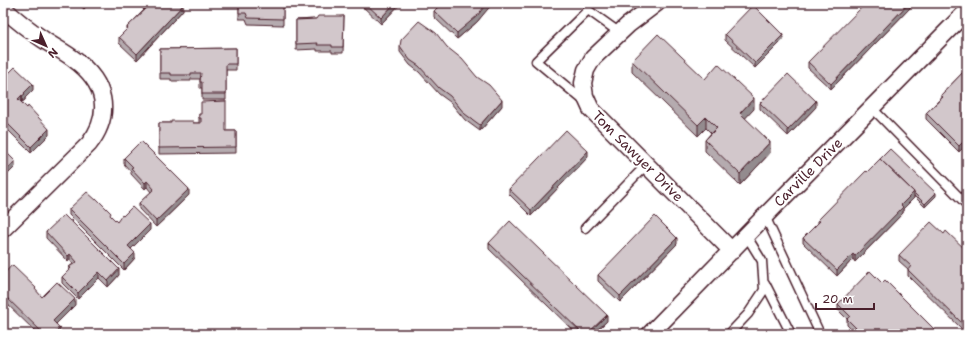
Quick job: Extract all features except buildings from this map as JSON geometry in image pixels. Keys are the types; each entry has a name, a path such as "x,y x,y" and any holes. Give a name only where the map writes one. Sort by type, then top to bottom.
{"street":[{"name":"Tom Sawyer Drive","path":"657,3 620,33 593,58 586,70 583,83 585,96 591,109 732,251"},
{"path":"3,8 43,40 75,60 93,76 100,90 104,104 102,119 96,135 89,144 3,229"},
{"name":"Carville Drive","path":"650,334 967,11"}],"lane":[{"path":"589,105 536,61 588,10 620,33"},
{"path":"872,108 967,205"},
{"path":"585,228 646,165"},
{"path":"765,216 820,334"},
{"path":"729,334 748,314 764,290 762,261 746,235"},
{"path":"763,281 791,334"}]}
